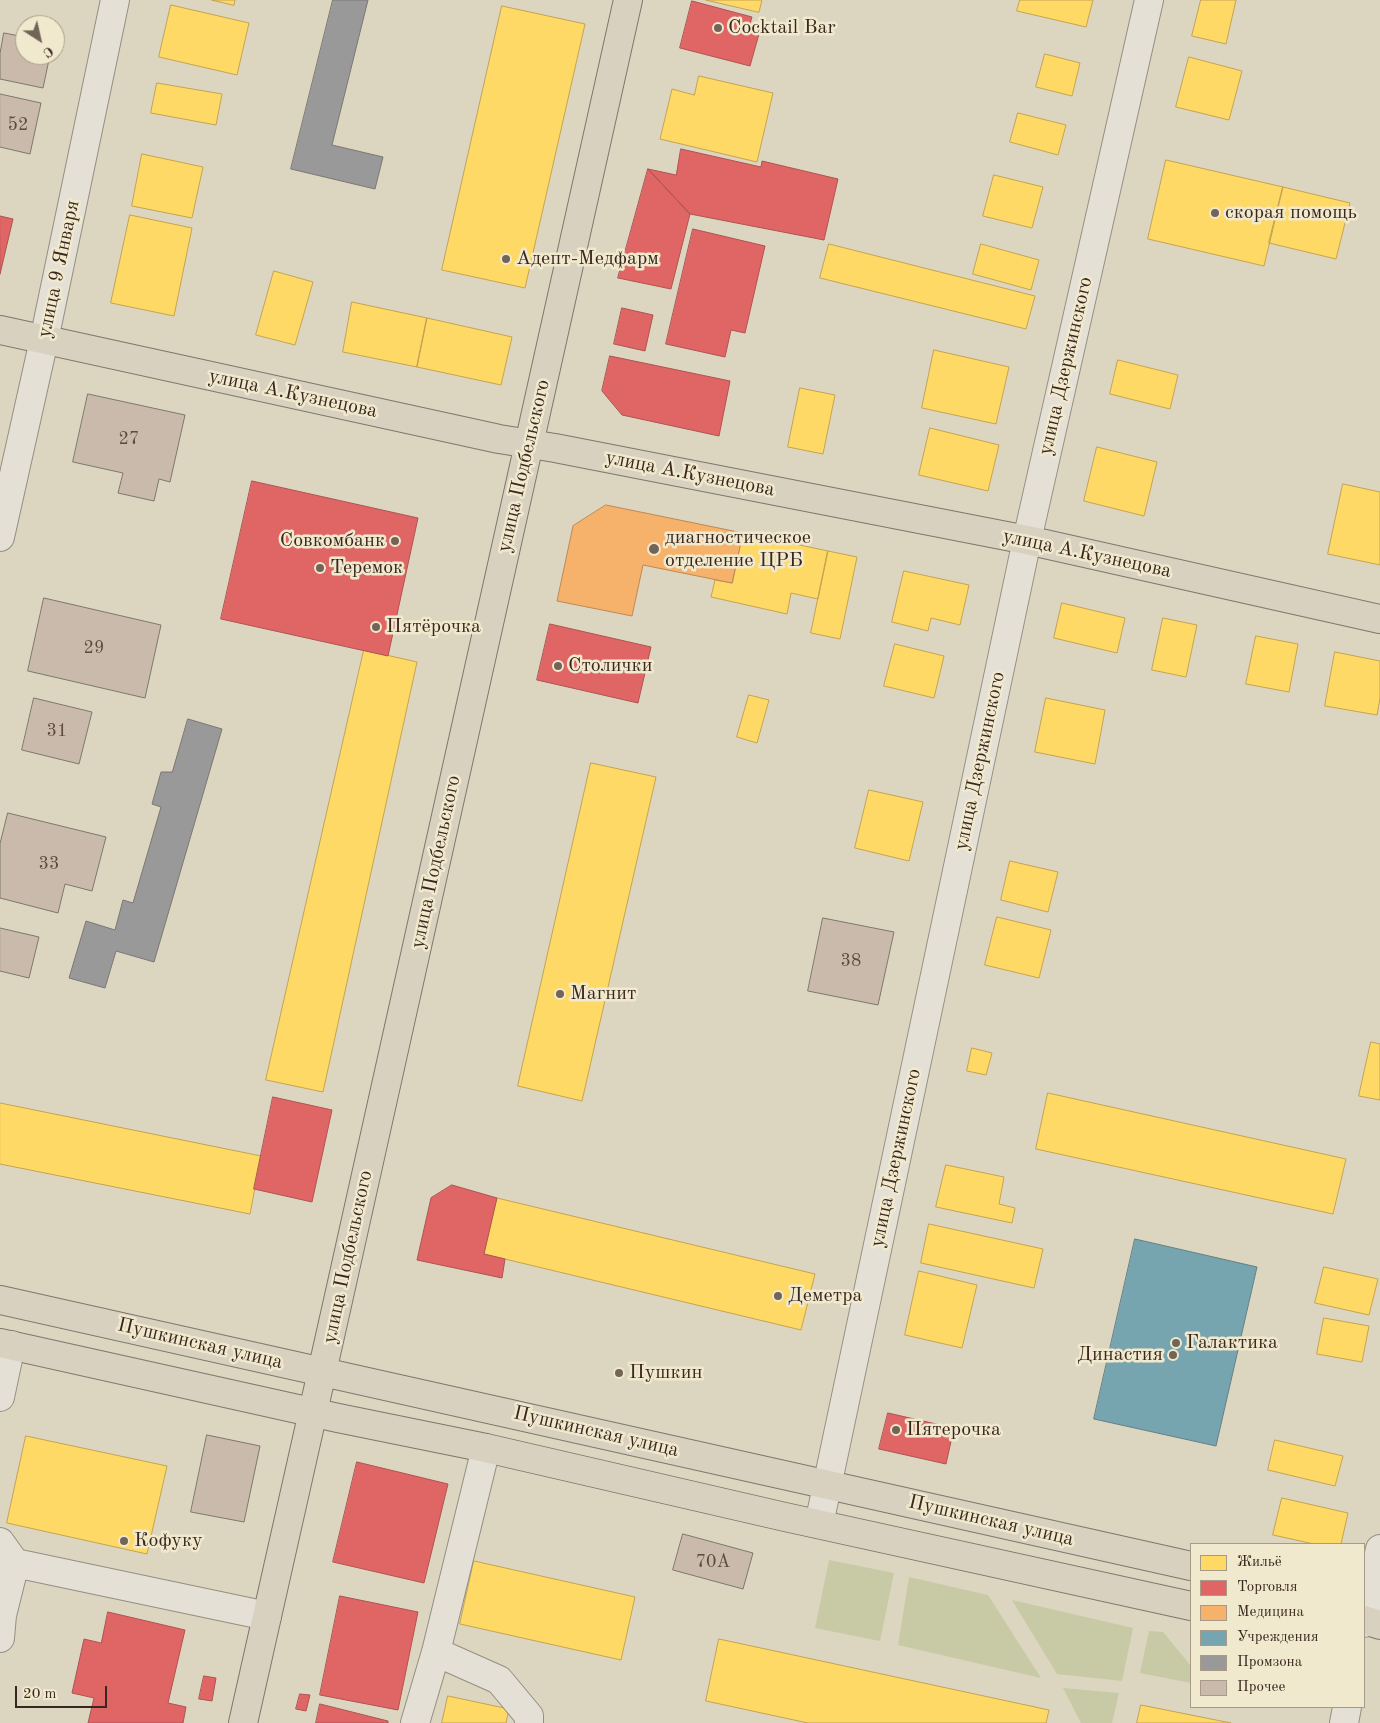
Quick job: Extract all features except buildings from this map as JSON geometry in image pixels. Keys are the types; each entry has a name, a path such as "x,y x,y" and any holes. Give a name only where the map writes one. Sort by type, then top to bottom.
{"main road":[{"name":"улица Подбельского","path":"243,1723 628,0"},
{"name":"улица А.Кузнецова","path":"0,330 470,433 1027,540 1380,619"},
{"name":"Пушкинская улица","path":"0,1300 1190,1566"},
{"name":"Пушкинская улица","path":"6,1344 486,1448 1190,1606"},
{"path":"1365,1621 1380,1625"}],"street":[{"name":"улица 9 Января","path":"0,537 44,340 115,0"},
{"name":"улица Дзержинского","path":"819,1524 1027,540 1149,0"},
{"path":"0,1397 6,1344"},
{"path":"415,1723 436,1652 486,1448"},
{"path":"1365,1617 1380,1550"},
{"path":"0,1638 8,1553 267,1616"},
{"path":"436,1652 499,1680 529,1716 529,1723"},
{"path":"1344,1723 1347,1708"}],"green space":[{"path":"829,1560 894,1573 880,1641 815,1628"},
{"path":"909,1577 988,1595 1041,1678 898,1645"},
{"path":"1012,1600 1133,1628 1122,1681 1057,1674"},
{"path":"1149,1631 1163,1632 1190,1665 1190,1683 1140,1673"},
{"path":"1063,1688 1119,1693 1112,1723 1081,1723"}],"place":[{"name":"Cocktail Bar","path":"718,28"},
{"name":"скорая помощь","path":"1215,213"},
{"name":"Адепт-Медфарм","path":"506,259"},
{"name":"Совкомбанк","path":"395,541"},
{"name":"диагностическое отделение ЦРБ","path":"654,549"},
{"name":"Теремок","path":"320,568"},
{"name":"Пятёрочка","path":"376,627"},
{"name":"Столички","path":"558,666"},
{"name":"Магнит","path":"560,994"},
{"name":"Деметра","path":"778,1296"},
{"name":"Галактика","path":"1176,1343"},
{"name":"Династия","path":"1173,1355"},
{"name":"Пушкин","path":"619,1373"},
{"name":"Пятерочка","path":"896,1430"},
{"name":"Кофуку","path":"124,1541"}]}
